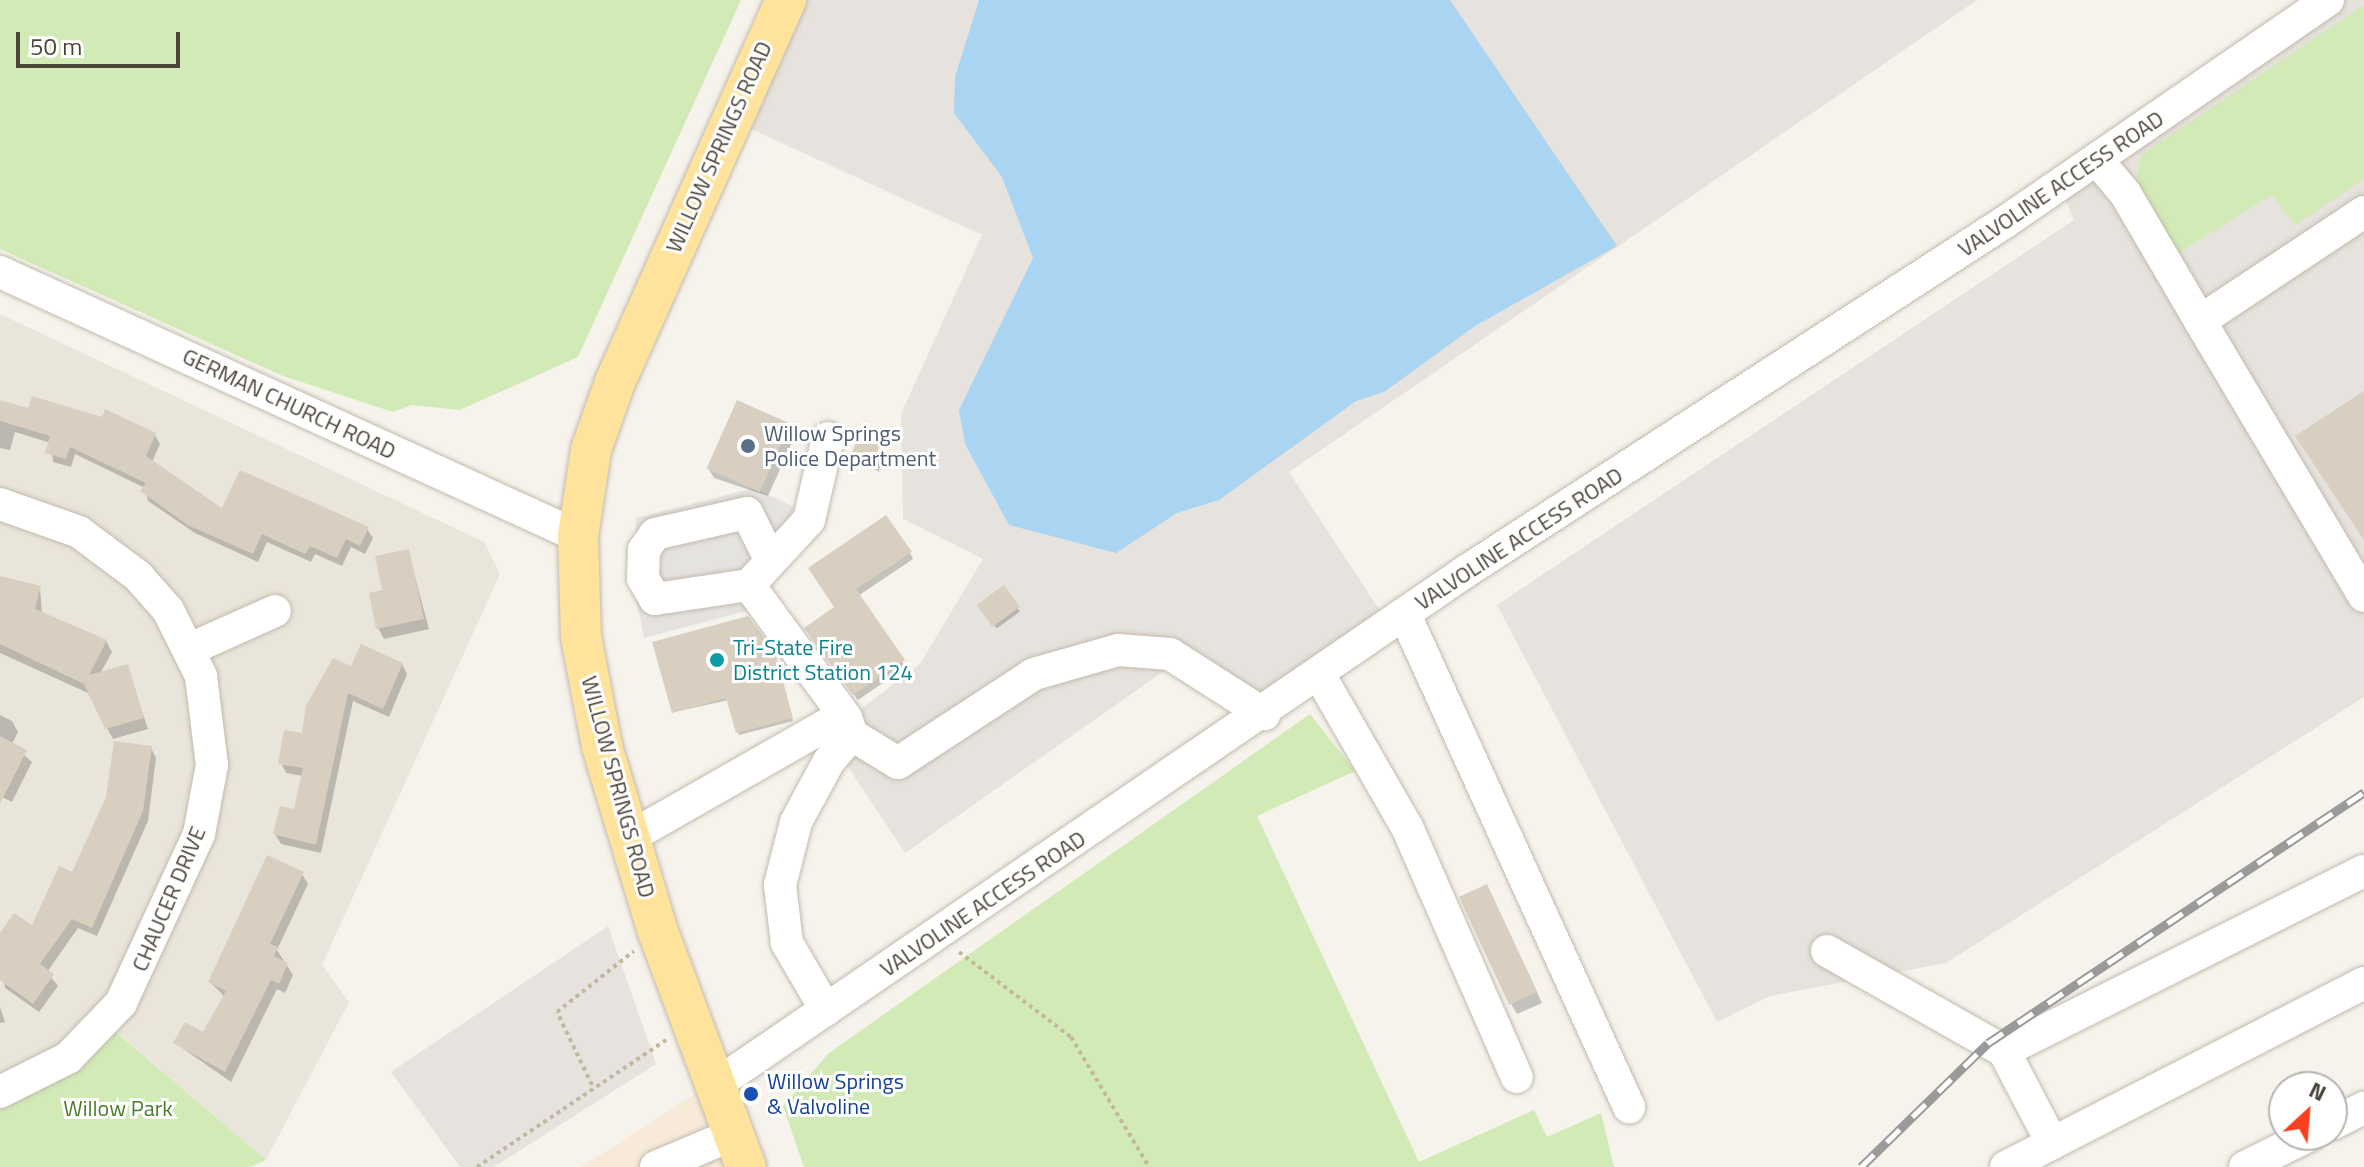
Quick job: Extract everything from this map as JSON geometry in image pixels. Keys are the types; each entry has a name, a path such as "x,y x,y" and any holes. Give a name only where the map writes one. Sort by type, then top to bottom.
{"main road":[{"name":"WILLOW SPRINGS ROAD","path":"740,1150 658,932 586,678 578,536 591,450 615,382 786,0"}],"street":[{"name":"VALVOLINE ACCESS ROAD","path":"714,1086 1320,676 1405,615 2097,160 2328,0"},
{"path":"2097,160 2125,193 2364,596"},
{"path":"2200,321 2364,212"},
{"name":"GERMAN CHURCH ROAD","path":"0,272 578,536"},
{"path":"770,559 747,513 655,534 644,550 643,578 655,599 749,585 809,520 828,438"},
{"name":"CHAUCER DRIVE","path":"0,504 49,519 112,553 168,610 190,649 212,765 199,834 173,902 142,969 99,1030 36,1078 0,1092"},
{"path":"749,585 848,725 898,763 1034,674 1118,650 1170,654 1264,714"},
{"path":"190,649 275,611"},
{"path":"1405,615 1629,1107"},
{"path":"1320,676 1407,827 1517,1077"},
{"path":"630,837 848,725"},
{"path":"826,1010 787,943 780,885 796,822 848,725"},
{"path":"2004,1051 2364,871"},
{"path":"1827,951 2004,1051 2045,1153"},
{"path":"2006,1167 2045,1153 2364,983"},
{"path":"656,1167 740,1150"},
{"path":"2245,1167 2278,1151"}],"path":[{"path":"593,1085 557,1012 658,932"},
{"path":"940,933 992,983 1071,1037 1149,1167"},
{"path":"477,1167 690,1021"}],"shaded area":[{"path":"808,0 1977,0 1289,472 1386,620 1271,699 1184,657 905,853 827,735 920,664 983,559 903,519 901,414 982,235 751,129"},
{"path":"2305,0 2364,0 2364,697 1946,963 1770,996 1717,1022 1497,605 2074,220 2054,173"},
{"path":"0,314 484,542 500,574 322,965 349,1002 266,1160 116,1031 0,1106"},
{"path":"754,488 794,507 750,610 644,638 634,587 636,518"},
{"path":"608,926 656,1064 494,1167 460,1167 391,1072"},
{"path":"703,1089 733,1167 581,1167"}],"green space":[{"path":"0,0 741,0 578,357 460,410 412,405 393,412 283,376 0,249"},
{"path":"2364,5 2364,179 2295,225 2272,195 2178,253 2135,190 2141,155"},
{"path":"1310,714 1355,771 1257,816 1419,1162 1534,1110 1547,1137 1601,1113 1614,1167 804,1167 783,1106 829,1053"},
{"name":"Willow Park","path":"115,1031 266,1160 250,1167 0,1167 0,1106"}],"water":[{"path":"979,0 1450,0 1617,246 1475,326 1384,392 1356,401 1219,500 1177,513 1116,553 1009,525 965,444 959,410 1033,258 1002,177 954,113 955,77"}],"building":[{"path":"2364,391 2364,540 2295,436"},
{"path":"32,396 102,417 105,409 156,433 146,456 222,508 240,470 369,527 360,546 346,539 337,558 310,546 305,554 262,534 253,554 188,525 140,491 146,483 70,447 66,459 45,453 50,436 0,421 0,400 28,408"},
{"name":"Willow Springs Police Department","path":"737,400 790,424 759,492 706,469"},
{"path":"860,433 886,444 876,466 851,455"},
{"path":"886,515 912,552 856,589 905,660 853,695 804,628 834,607 808,568"},
{"path":"409,549 424,619 376,629 369,593 382,590 375,556"},
{"path":"0,576 41,586 35,609 107,640 89,675 128,664 144,718 105,729 84,684 0,644"},
{"path":"1004,585 1020,607 992,627 976,605"},
{"name":"Tri-State Fire District Station 124","path":"748,616 775,652 793,718 736,733 726,698 672,713 652,642"},
{"path":"361,644 403,663 383,709 348,693 316,845 273,834 280,806 294,809 303,768 278,764 284,730 302,733 306,706 333,658 351,666"},
{"path":"0,736 27,750 0,804"},
{"path":"114,741 152,746 143,811 92,928 72,919 40,964 54,974 33,1004 0,980 0,933 14,913 32,925 59,866 72,872 106,797"},
{"path":"267,855 304,872 270,944 278,947 274,956 288,963 279,984 271,980 225,1072 173,1043 185,1022 203,1032 226,991 208,982"},
{"path":"1487,884 1537,992 1509,1005 1459,897"}],"railway":[{"path":"1861,1167 1988,1043 2364,792"}],"place":[{"name":"Willow Springs Police Department","path":"748,446"},
{"name":"Tri-State Fire District Station 124","path":"717,660"},
{"name":"Willow Springs & Valvoline","path":"751,1094"}]}
